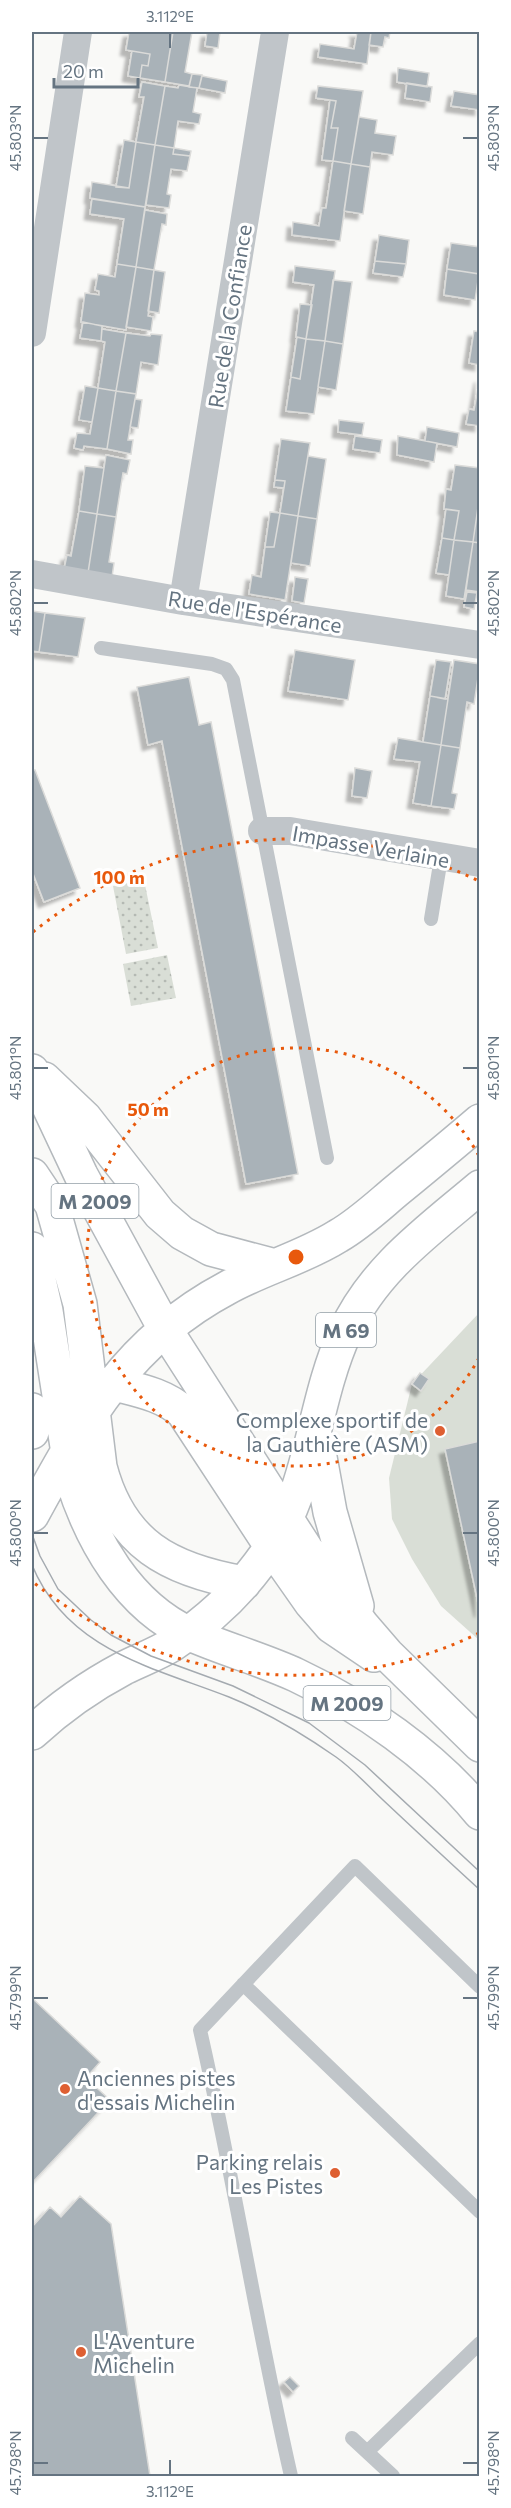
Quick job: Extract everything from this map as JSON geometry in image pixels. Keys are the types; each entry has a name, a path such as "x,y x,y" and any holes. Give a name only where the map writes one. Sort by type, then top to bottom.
{"main road":[{"path":"32,1069 85,1119 160,1214 182,1233 211,1249 275,1266"},
{"name":"M 2009","path":"32,1069 81,1175 165,1329 306,1549 362,1625 413,1681 480,1745"},
{"path":"32,1515 67,1450 103,1395 165,1329 191,1309 226,1288 307,1253 340,1235 480,1121"},
{"path":"32,1175 52,1204 103,1395 100,1467 107,1492 120,1516 139,1540 172,1563 211,1577 244,1583"},
{"name":"M 69","path":"32,1733 79,1694 189,1633 244,1583 271,1546 300,1488 331,1371 346,1331 368,1292 393,1261 480,1187"},
{"name":"M 2009","path":"32,1249 46,1311 72,1479 92,1530 122,1579 144,1604 189,1633 285,1670 331,1692 356,1708 432,1765 465,1796 480,1814"},
{"path":"103,1395 155,1395 173,1403 183,1412 311,1603 331,1626 413,1681"},
{"path":"32,1410 32,1432"},
{"path":"316,1433 330,1512 362,1625"}],"street":[{"path":"32,333 78,32"},
{"name":"Rue de la Confiance","path":"183,601 275,32"},
{"name":"Rue de l'Espérance","path":"32,574 183,601 480,645"},
{"name":"Impasse Verlaine","path":"262,831 290,831 480,863"}],"lane":[{"path":"101,648 212,664 226,669 233,680 327,1158"},
{"path":"431,919 441,858"},
{"path":"291,2476 241,2236 224,2136 200,2030 355,1866 480,1987"},
{"path":"243,1984 480,2212"},
{"path":"367,2452 480,2343"},
{"path":"352,2438 393,2476"}],"shaded area":[{"path":"144,880 158,948 126,954 113,886"},
{"path":"167,955 176,998 131,1006 123,964"},
{"name":"Complexe sportif de la Gauthière (ASM)","path":"479,1313 479,1640 441,1606 412,1559 392,1519 389,1478 412,1384"}],"building":[{"path":"129,32 173,32 165,82 140,78 142,65 148,66 150,54 126,50"},
{"path":"173,32 192,32 185,72 192,74 189,86 165,82"},
{"path":"207,32 220,32 218,48 205,46"},
{"path":"357,32 371,32 367,64 318,57 320,44 354,49"},
{"path":"371,32 390,32 389,38 385,37 383,47 369,45"},
{"path":"132,51 150,54 148,66 142,65 140,78 128,76"},
{"path":"398,68 429,73 427,87 397,82"},
{"path":"192,74 202,75 199,88 189,87"},
{"path":"202,76 227,81 225,93 199,88"},
{"path":"142,82 165,86 155,145 136,142 144,97 139,97"},
{"path":"407,83 432,87 430,102 405,98"},
{"path":"179,85 197,88 193,112 201,114 199,124 178,121 174,148 155,145 165,86 178,88"},
{"path":"318,86 363,91 351,164 333,161 338,128 331,128 336,101 316,98"},
{"path":"454,91 480,95 480,110 451,106"},
{"path":"330,100 336,101 331,128 338,128 333,161 322,160"},
{"path":"359,117 377,120 375,133 396,136 393,155 372,152 370,167 351,164"},
{"path":"124,140 136,142 129,188 116,187"},
{"path":"136,142 155,145 145,207 90,198 92,182 129,188"},
{"path":"155,145 174,148 173,154 190,156 187,171 171,169 167,194 171,195 169,208 146,205"},
{"path":"174,148 191,151 190,156 173,154"},
{"path":"333,161 351,164 340,241 292,235 293,222 319,226 322,208 326,208"},
{"path":"351,164 370,167 363,214 344,211"},
{"path":"92,199 145,207 136,267 117,264 124,219 90,214"},
{"path":"145,210 167,214 166,225 162,224 154,270 136,267"},
{"path":"379,235 409,240 406,264 375,261"},
{"path":"451,243 480,247 479,274 447,269"},
{"path":"375,261 406,264 403,277 373,273"},
{"path":"117,264 136,267 126,330 81,322 85,293 99,295 99,291 95,290 98,274 115,277"},
{"path":"295,266 335,271 325,341 306,339 314,285 293,282"},
{"path":"136,267 154,270 148,316 153,317 151,331 126,327"},
{"path":"447,269 479,274 475,300 444,295"},
{"path":"154,270 165,272 159,313 148,311"},
{"path":"333,280 352,282 343,344 325,341"},
{"path":"300,304 312,305 306,339 296,337"},
{"path":"83,322 102,326 101,341 80,338"},
{"path":"102,329 126,333 116,391 98,388 105,342 101,341"},
{"path":"474,331 480,332 480,365 469,363"},
{"path":"126,333 162,335 158,365 141,362 136,394 116,391"},
{"path":"297,337 306,339 300,379 291,377"},
{"path":"306,339 325,341 314,414 286,411 291,377 300,379"},
{"path":"325,341 343,344 336,390 318,387"},
{"path":"480,377 480,426 466,424 469,409 474,410"},
{"path":"85,386 98,388 92,422 79,420"},
{"path":"98,388 116,391 107,449 84,446 83,450 74,448 77,433 90,434"},
{"path":"116,391 136,394 128,440 133,440 131,454 107,449"},
{"path":"135,399 142,400 138,428 130,427"},
{"path":"339,420 364,423 362,435 338,432"},
{"path":"427,427 459,433 457,447 425,441"},
{"path":"355,436 382,440 380,453 353,449"},
{"path":"398,436 437,443 434,462 397,455"},
{"path":"281,439 310,443 298,516 280,513 285,481 275,480"},
{"path":"106,455 130,460 127,474 123,473 116,517 97,514"},
{"path":"308,456 326,459 317,519 298,516"},
{"path":"455,465 480,468 480,493 473,542 454,540 459,511 444,509 446,489 451,490"},
{"path":"85,466 104,468 97,514 79,511"},
{"path":"275,480 285,481 284,488 274,487"},
{"path":"480,493 480,543 473,542"},
{"path":"446,509 459,511 454,540 442,538"},
{"path":"79,511 97,514 88,573 64,569 67,555 71,556"},
{"path":"270,512 280,513 274,547 265,547"},
{"path":"280,513 298,516 285,600 249,594 252,575 261,577 265,547 274,547"},
{"path":"97,514 116,517 109,562 114,563 112,577 88,573"},
{"path":"298,516 317,519 310,566 291,563"},
{"path":"442,538 454,540 449,575 436,573"},
{"path":"454,540 473,542 464,599 446,596"},
{"path":"473,542 480,543 480,592 466,590"},
{"path":"295,577 308,579 304,603 292,601"},
{"path":"467,592 477,593 474,609 464,607"},
{"path":"32,611 45,613 39,652 32,651"},
{"path":"45,613 85,618 78,657 39,652"},
{"path":"295,650 355,660 348,700 288,691"},
{"path":"436,660 451,662 445,699 430,696"},
{"path":"454,660 480,664 474,704 467,702 460,748 441,745"},
{"path":"189,677 199,725 211,722 298,1174 246,1184 162,741 148,745 137,687"},
{"path":"430,696 448,699 441,745 423,742"},
{"path":"398,738 441,745 431,806 413,803 420,762 394,759"},
{"path":"441,745 460,748 452,793 457,794 454,809 431,806"},
{"path":"355,768 372,771 367,798 352,796"},
{"path":"32,770 35,770 80,888 44,902 32,871"},
{"path":"420,1373 429,1379 421,1391 412,1384"},
{"path":"480,1441 480,1612 445,1449"},
{"name":"Anciennes pistes d'essais Michelin","path":"32,1998 100,2062 86,2078 110,2100 32,2183"},
{"name":"L'Aventure Michelin","path":"80,2196 111,2224 150,2476 32,2476 32,2227 50,2207 61,2217"},
{"path":"290,2377 299,2386 293,2392 284,2382"}],"tram line":[{"path":"32,1534 40,1556 58,1589 91,1620 111,1635 151,1656 233,1686 309,1723 365,1765 480,1872"},
{"path":"32,1565 47,1594 67,1617 89,1636 115,1652 142,1664 243,1703 311,1740 348,1767 480,1890"}],"place":[{"name":"Complexe sportif de la Gauthière (ASM)","path":"440,1431"},
{"name":"Anciennes pistes d'essais Michelin","path":"65,2089"},
{"name":"Parking relais Les Pistes","path":"335,2173"},
{"name":"L'Aventure Michelin","path":"81,2352"}]}
